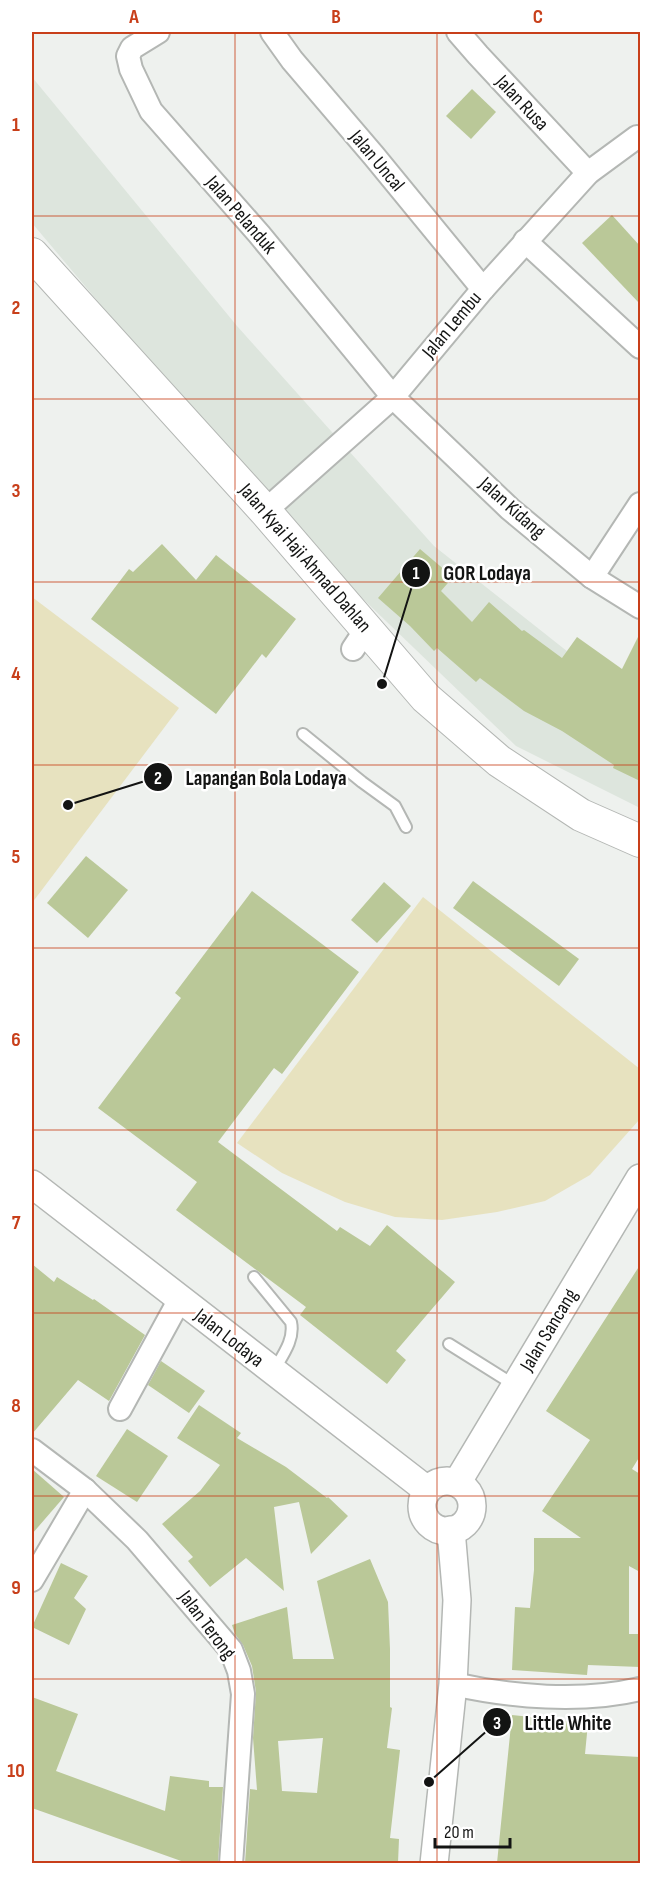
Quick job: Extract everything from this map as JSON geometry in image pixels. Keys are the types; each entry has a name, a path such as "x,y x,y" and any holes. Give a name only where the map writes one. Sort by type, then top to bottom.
{"main road":[{"name":"Jalan Kyai Haji Ahmad Dahlan","path":"32,254 265,511 360,639 499,761 581,815 640,841"}],"street":[{"name":"Jalan Pelanduk","path":"158,32 132,48 128,56 131,69 151,111 259,234 393,397"},
{"name":"Jalan Uncal","path":"272,32 292,60 483,289"},
{"name":"Jalan Rusa","path":"458,32 588,173"},
{"name":"Jalan Lembu","path":"265,511 393,397 483,289 588,173 638,137"},
{"path":"525,241 640,347"},
{"name":"Jalan Kidang","path":"393,397 510,509 592,577 640,607"},
{"path":"592,577 640,504"},
{"name":"Jalan Sancang","path":"457,1483 640,1178"},
{"name":"Jalan Lodaya","path":"32,1184 427,1490"},
{"path":"120,1409 180,1299"},
{"name":"Jalan Terong","path":"32,1450 85,1490 137,1540 231,1650 239,1671 243,1694 231,1863"},
{"path":"446,1480 457,1483 468,1492 472,1508 466,1523 452,1530 436,1528 424,1517 422,1509 422,1501 427,1490 438,1482 446,1480"},
{"path":"32,1580 85,1490"},
{"path":"434,1863 453,1684 457,1600 452,1530"},
{"path":"453,1684 485,1691 571,1697 616,1695 640,1689"}],"lane":[{"path":"303,734 394,806 406,827"},
{"path":"254,1277 291,1322 293,1329 292,1337 273,1372"},
{"path":"449,1344 516,1386"}],"shaded area":[{"path":"32,77 237,326 434,546 625,697 640,702 640,808 516,746 286,525 32,223"},
{"path":"32,597 179,708 32,903"},
{"path":"423,897 640,1069 640,1119 590,1175 545,1201 497,1212 442,1220 395,1217 345,1202 282,1173 237,1143"}],"building":[{"path":"472,89 496,112 471,139 446,116"},
{"path":"612,215 640,246 640,304 582,243"},
{"path":"162,544 196,580 216,555 296,619 266,658 262,654 216,714 91,619 129,569 133,572"},
{"path":"420,549 453,577 441,591 472,622 489,602 522,631 524,630 562,658 577,637 622,669 640,633 640,781 613,768 614,765 562,731 524,711 480,678 476,682 437,648 434,651 378,598"},
{"path":"86,856 128,890 88,938 47,903"},
{"path":"473,881 579,959 559,986 453,908"},
{"path":"384,882 411,906 377,943 351,920"},
{"path":"252,891 359,972 282,1074 274,1068 218,1142 337,1231 340,1227 370,1246 387,1225 455,1282 396,1351 406,1360 387,1384 300,1315 306,1307 176,1210 197,1182 98,1108 181,998 175,993"},
{"path":"32,1264 54,1282 57,1277 94,1299 145,1335 109,1401 78,1380 32,1434"},
{"path":"640,1265 640,1456 632,1469 640,1474 640,1572 629,1566 629,1634 640,1634 640,1667 588,1665 587,1675 512,1670 515,1607 530,1608 534,1570 534,1538 581,1538 542,1511 590,1440 546,1411"},
{"path":"161,1361 205,1391 189,1413 148,1385"},
{"path":"199,1405 241,1433 237,1438 286,1467 328,1497 348,1516 311,1554 299,1502 274,1507 284,1591 246,1558 210,1587 188,1561 193,1557 162,1524 200,1491 220,1465 177,1438"},
{"path":"127,1429 168,1456 137,1502 96,1476"},
{"path":"32,1469 64,1497 32,1534"},
{"path":"370,1559 388,1602 390,1707 392,1708 387,1748 400,1750 390,1838 399,1839 398,1863 245,1863 250,1789 257,1790 253,1738 256,1692 252,1666 232,1625 287,1607 293,1659 334,1659 317,1581","holes":["323,1738 317,1793 282,1791 278,1741"]},
{"path":"61,1563 88,1576 74,1598 86,1609 69,1645 32,1627"},
{"path":"32,1697 78,1714 56,1771 165,1811 170,1776 209,1781 209,1787 223,1787 218,1862 184,1862 32,1808"},
{"path":"512,1715 588,1723 585,1754 640,1757 640,1863 497,1863"}],"place":[{"name":"GOR Lodaya","path":"382,684"},
{"name":"Lapangan Bola Lodaya","path":"68,805"},
{"name":"Little White","path":"429,1782"}]}
